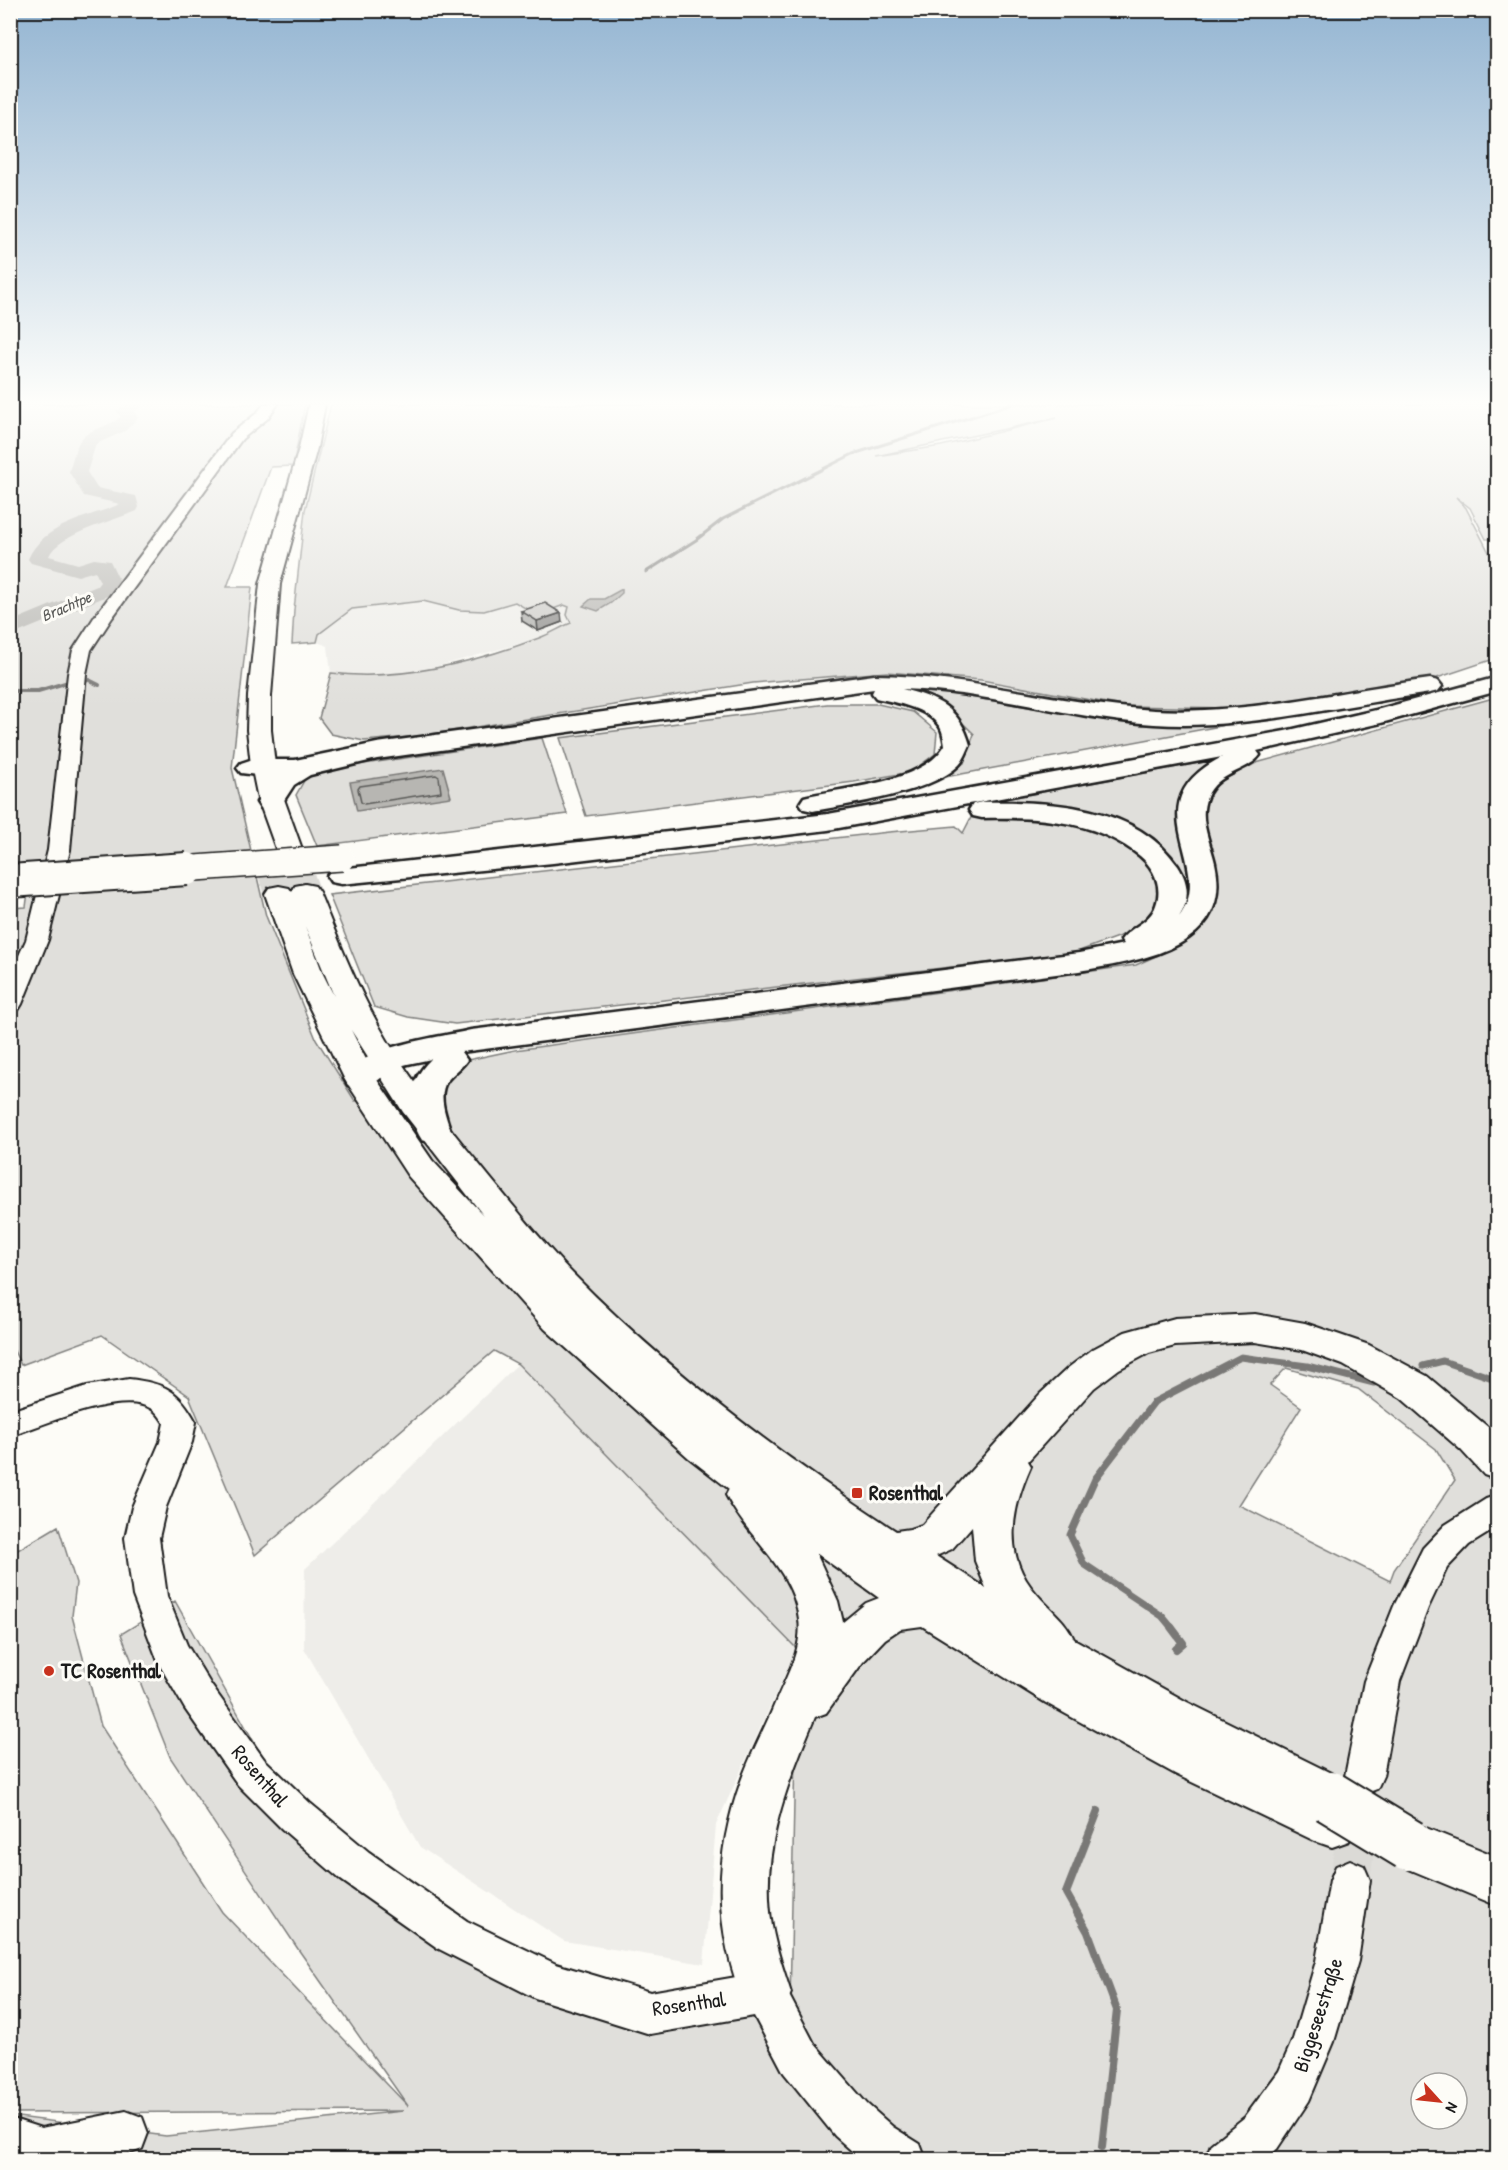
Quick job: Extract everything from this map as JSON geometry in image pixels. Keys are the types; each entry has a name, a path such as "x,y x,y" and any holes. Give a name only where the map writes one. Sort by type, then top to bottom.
{"highway":[{"path":"10,897 342,867 793,808 1075,766 1244,733 1497,668"},
{"path":"258,767 857,683 927,682 1082,710 1131,716 1182,718 1273,712 1388,691 1430,686"},
{"path":"10,881 342,867 553,855 828,822 1285,738 1381,716 1497,684"},
{"path":"793,808 918,779 946,764 958,744 955,730 946,718 932,708 912,700 865,691 807,691"},
{"path":"379,1071 447,1045 530,1032 1079,962 1127,954 1155,945 1177,933 1194,918 1200,909 1204,890 1189,812 1194,794 1206,778 1222,766 1285,738"},
{"path":"258,767 311,764 377,751"},
{"path":"270,802 280,782 290,774 311,764"},
{"path":"828,822 863,823 946,812 1016,810 1068,814 1124,833 1146,847 1168,872 1173,890 1170,908 1159,925 1140,939 1079,962"},
{"path":"379,1071 423,1069 489,1044 530,1032"},
{"path":"434,1132 427,1111 426,1092 432,1077 451,1060"}],"main road":[{"path":"258,767 270,802 278,851 258,767 253,713 267,597 292,505"},
{"path":"292,893 308,974 379,1071 434,1132 563,1306 676,1390 783,1475 887,1549 972,1604 1213,1740 1342,1799 1409,1845 1497,1882"},
{"path":"379,1071 420,1168 563,1306 703,1447 773,1526 798,1563 815,1595 822,1620 820,1646 790,1725 766,1779 750,1829 745,1863 745,1894 750,1944 765,1993"},
{"path":"887,1549 913,1547 937,1537 1081,1378 1106,1359 1138,1342 1175,1332 1255,1328 1305,1337 1356,1355 1414,1387 1475,1439 1497,1464"},
{"path":"1027,1436 994,1503 990,1522 995,1561 1012,1595 1071,1660"},
{"path":"703,1447 807,1525 927,1607 1062,1688 1191,1758 1342,1799"},
{"path":"790,1725 853,1643 875,1622 894,1611 927,1607"}],"street":[{"path":"10,1004 37,940 59,850 76,684 82,650 104,616 186,505"},
{"name":"Rosenthal","path":"10,1424 72,1401 122,1392 151,1395 163,1400 172,1410 180,1422 177,1442 148,1507 142,1538 150,1596 172,1653 198,1697 251,1772 296,1816 355,1866 453,1935 550,1983 650,2013 765,1993"},
{"path":"1342,1799 1382,1681 1411,1606 1435,1558 1457,1535 1497,1509"},
{"name":"Biggeseestraße","path":"1227,2160 1261,2133 1294,2086 1313,2042 1337,1961 1350,1880"},
{"path":"765,1993 806,2067 851,2120 877,2143 904,2160"},
{"path":"10,2140 41,2150 126,2133"}],"shaded area":[{"path":"10,505 257,505 227,587 252,587 232,768 266,916 316,1039 355,1101 435,1095 463,1061 515,1050 1136,965 1176,947 1199,926 1200,809 1219,782 1256,763 1497,697 1497,2159 11,2159 11,2116 166,2136 403,2111 11,2113 11,1554 58,1526 76,1583 72,1616 101,1726 222,1912 408,2106 298,1949 170,1757 121,1634 175,1601 268,1767 482,1947 604,1988 790,2005 797,1649 518,1364 494,1351 255,1555 189,1396 102,1335 21,1365 10,1343 10,908 26,907 31,870 10,870","holes":["1286,1368 1358,1389 1436,1449 1455,1480 1394,1570 1390,1581 1239,1505 1301,1407 1270,1385"]},
{"path":"306,505 1464,505 1497,568 1497,658 1413,686 1228,708 1123,706 981,680 887,672 753,683 419,736 364,741 331,734 319,718 331,673 384,675 437,668 489,655 539,638 571,623 567,615 569,607 564,605 537,615 515,602 484,611 459,610 423,601 352,609 319,634 317,642 292,644"},
{"path":"1467,505 1497,505 1497,539 1486,539"},
{"path":"424,601 459,610 484,611 515,602 537,615 564,605 570,607 571,623 537,639 421,671 353,676 331,673 328,646 317,642 319,634 352,609"},
{"path":"902,688 1133,724 1242,722 940,778 964,763 974,734 946,707"},
{"path":"827,704 878,704 913,712 937,732 935,754 911,772 854,782 586,816 560,738"},
{"path":"542,738 567,814 317,846 296,795 305,779 329,769"},
{"path":"1231,757 1190,779 1179,809 1189,881 1181,907 1120,936 1074,953 455,1024 408,1017 374,1007 329,895 889,832 956,826 963,833 978,804"},
{"path":"518,1364 797,1648 716,1825 704,1964 564,1941 420,1847 304,1648 305,1569"}],"water":[{"path":"622,589 622,593 598,611 583,606 591,599 604,599"},
{"path":"443,768 451,797 357,811 350,782"}],"building":[{"path":"545,603 561,613 537,621 521,611"}],"waterway":[{"name":"Brachtpe","path":"10,630 105,590 110,582 103,565 78,570 38,559 44,547 60,535 130,505"},
{"path":"646,572 696,540 723,519 750,505"},
{"path":"89,680 99,685"},
{"path":"10,691 38,691 65,683"},
{"path":"1172,1628 1162,1616 1084,1564 1070,1535 1095,1479 1154,1402 1241,1357 1307,1366 1374,1383"},
{"path":"1423,1366 1443,1361 1498,1380"},
{"path":"1171,1627 1183,1643 1176,1649"},
{"path":"1098,1811 1066,1893 1088,1932 1117,2010 1102,2147"}],"tunnel":[{"path":"289,849 297,870"},
{"path":"267,853 272,870"},
{"path":"272,869 279,894"},
{"path":"296,869 305,892"},
{"path":"1350,1880 1360,1806"}],"place":[{"name":"Rosenthal","path":"857,1493"},
{"name":"TC Rosenthal","path":"49,1671"}]}
